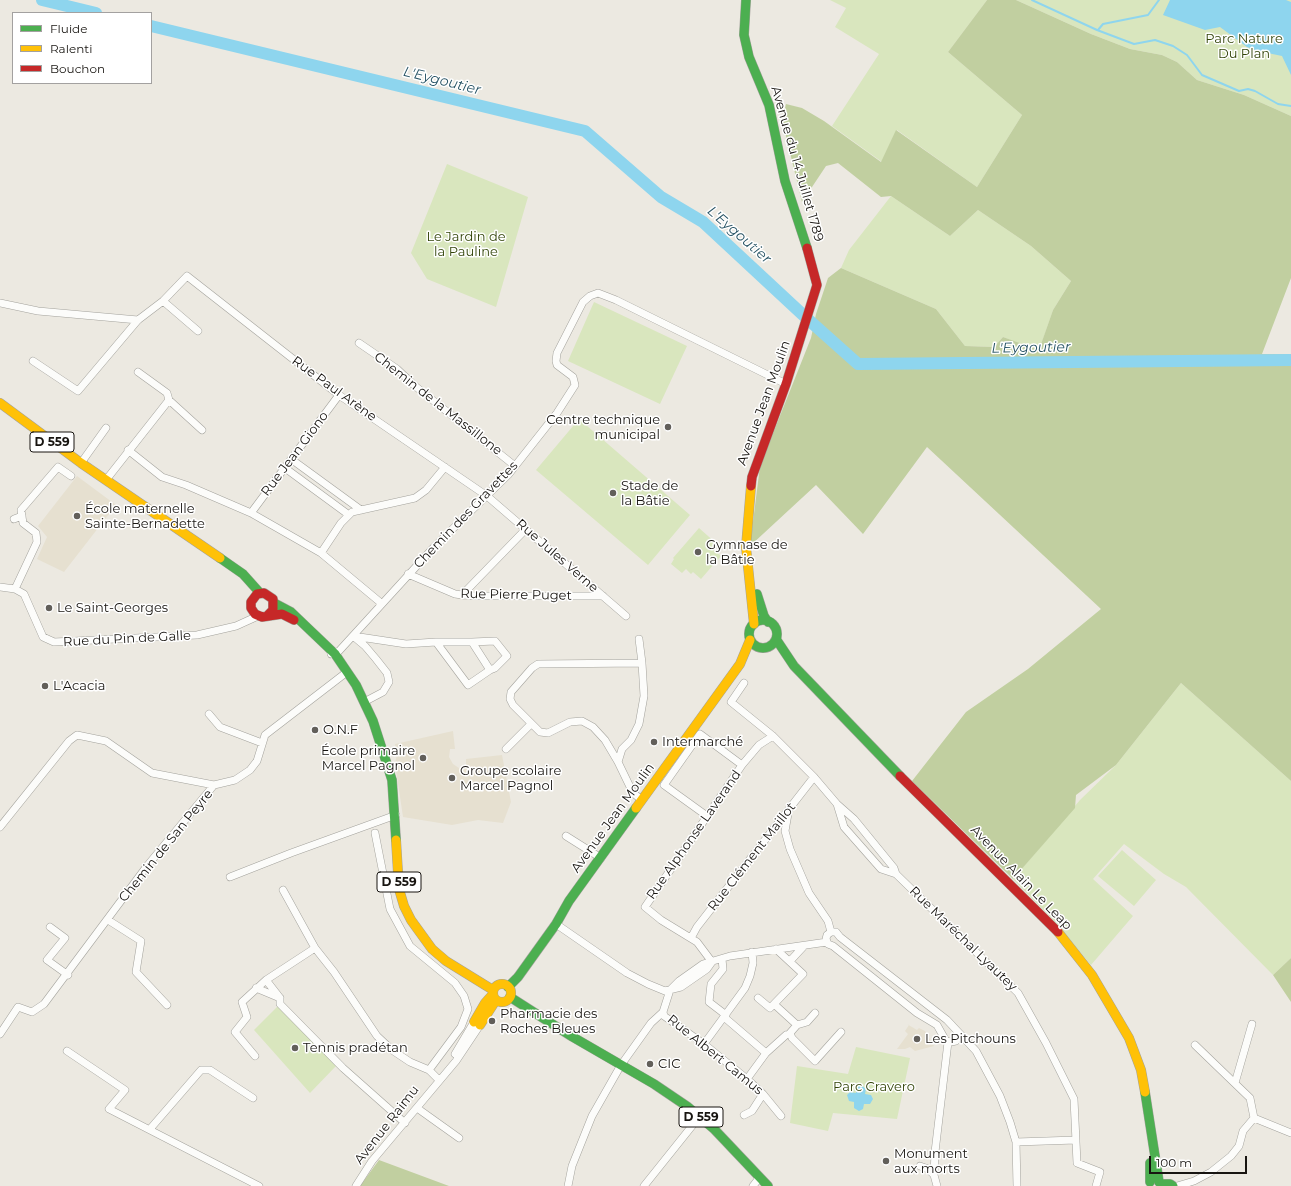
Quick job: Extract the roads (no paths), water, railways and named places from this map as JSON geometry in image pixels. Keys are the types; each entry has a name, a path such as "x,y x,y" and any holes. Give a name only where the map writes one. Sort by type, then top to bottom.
{"street":[{"name":"Avenue du 14 Juillet 1789","path":"746,0 744,35 749,57 769,105 787,187 816,278 816,293 810,312"},
{"name":"Rue Paul Arène","path":"163,300 187,276 339,395 487,496"},
{"name":"Chemin des Gravettes","path":"335,654 408,574 516,466 557,413 575,385 573,378 558,365 556,361 558,353 583,302 590,296 598,293 616,300 786,384"},
{"path":"33,361 78,391 138,320 163,300 198,331"},
{"path":"0,303 38,311 138,320"},
{"name":"Avenue Jean Moulin","path":"754,624 747,552 754,469 786,384 810,312"},
{"name":"Chemin de la Massillone","path":"360,344 398,369 415,386 516,466"},
{"path":"138,372 167,394 169,400 202,430"},
{"name":"Rue Jean Giono","path":"251,513 339,395"},
{"path":"106,480 128,450 169,400"},
{"name":"D 559","path":"0,403 81,463 243,574 260,593"},
{"path":"81,463 106,428"},
{"path":"128,450 162,478 186,485 251,513 320,553 381,603"},
{"path":"291,459 361,510"},
{"path":"0,587 15,589 37,542 36,533 23,523 21,510 58,467 71,476"},
{"path":"320,553 341,523 352,512 415,498 426,490 445,467"},
{"path":"285,468 349,515"},
{"name":"D 559","path":"106,480 128,501 232,572 244,583 251,604"},
{"name":"Rue Jules Verne","path":"487,496 526,528 626,616"},
{"path":"14,518 22,516"},
{"path":"462,595 526,528"},
{"name":"Avenue Jean Moulin","path":"747,552 758,602 768,622"},
{"name":"Rue Pierre Puget","path":"408,574 455,594 462,595 604,596"},
{"name":"Rue du Pin de Galle","path":"15,589 24,594 40,632 43,637 50,641 133,640 196,636 236,626 258,616"},
{"path":"236,626 244,620 251,604 260,593 271,596 274,603 273,610 268,615 258,616 251,604"},
{"name":"D 559","path":"274,603 291,612 335,654 356,686 378,734 392,780 396,815 399,889 411,920 432,949 446,961 494,995"},
{"name":"D 559","path":"268,615 277,614 287,616 294,620 330,657 343,675 378,734"},
{"path":"761,621 768,622 775,628 776,639 773,644 763,648 754,645 750,640 749,632 754,624 761,621"},
{"path":"304,631 332,655 335,654"},
{"path":"353,636 406,644 436,642 495,641 507,656 495,668 468,685 436,642"},
{"path":"353,636 365,646 387,673 389,682 383,692 364,702"},
{"path":"618,762 622,749 631,740 639,724 644,696 639,639"},
{"name":"Avenue Alain Le Leap","path":"776,639 794,666 864,740 1053,926 1092,975 1129,1038 1140,1070 1153,1153 1150,1163 1155,1184"},
{"name":"Avenue Jean Moulin","path":"508,987 517,978 556,924 569,901 740,664 750,640"},
{"path":"472,642 490,670"},
{"name":"Avenue Jean Moulin","path":"740,664 763,648"},
{"name":"Avenue Alain Le Leap","path":"763,648 794,666"},
{"path":"642,663 538,664 532,668 511,692 510,698 513,705 540,732 548,733 570,722 582,721 593,726 605,740 618,762 633,793 642,800"},
{"name":"Chemin de San Peyre","path":"0,1034 18,1006 32,1012 44,1004 68,975 147,866 214,785 235,780 250,770 257,761 264,735 343,675"},
{"name":"Rue Maréchal Lyautey","path":"744,683 731,702 773,736 814,777 837,804 854,819 894,868 896,874"},
{"path":"209,714 220,727 262,743"},
{"path":"506,749 531,724"},
{"path":"707,816 664,784 700,734 742,765"},
{"path":"0,827 69,741 77,735 106,741 152,773 214,785"},
{"name":"Rue Alphonse Laverand","path":"712,962 697,942 661,920 645,907 742,765 760,745 773,736"},
{"name":"Rue Clément Maillot","path":"691,938 702,920 814,777"},
{"name":"Rue Maréchal Lyautey","path":"837,804 844,826 881,869 896,874 1018,993 1046,1043 1074,1099 1077,1163 1100,1172 1096,1186"},
{"path":"789,810 785,822 785,831 790,849 809,893 828,921 831,932"},
{"path":"230,877 396,815"},
{"path":"375,833 390,909 410,946 455,983 464,996 468,1009 461,1027 429,1070"},
{"path":"566,836 601,858"},
{"path":"284,890 315,948 334,972 377,1036 410,1062 429,1070 439,1080"},
{"path":"108,920 141,941 136,972 167,1005"},
{"path":"556,924 639,980 660,989 670,990 681,987 707,969 712,962 752,952 827,942 834,946 893,995 917,1013 937,1025 943,1033 944,1039 954,1039 976,1052 1000,1096 1016,1142 1017,1186"},
{"path":"50,927 65,938 47,960 68,975"},
{"path":"831,932 836,932 840,937 957,1029 954,1039 934,1163 936,1186"},
{"path":"827,942 826,937 831,932"},
{"path":"834,946 838,944 840,937"},
{"path":"790,962 804,946"},
{"path":"255,1056 235,1032 247,1017 242,1002 266,980 315,948"},
{"path":"758,998 770,1008 803,974 776,949"},
{"path":"704,1044 745,988 753,963 752,952"},
{"path":"722,959 723,969 711,984 709,1002 766,1053"},
{"path":"266,980 280,998 280,1004 343,1068 405,1123"},
{"path":"500,984 508,987 511,992 510,997 504,1002 494,995 500,984"},
{"path":"256,988 280,998"},
{"name":"Rue Albert Camus","path":"670,990 663,1012 664,1016 704,1044 747,1078 763,1094 781,1116"},
{"name":"Avenue Raimu","path":"356,1186 372,1161 405,1123 439,1080 477,1024 485,1003 494,995"},
{"name":"D 559","path":"510,997 571,1036 671,1094 700,1116 768,1186"},
{"path":"774,1004 797,1025"},
{"path":"568,1186 572,1166 592,1116 622,1065 651,1023 663,1012"},
{"path":"747,1078 766,1053 797,1025 807,1022 815,1013"},
{"path":"1235,1083 1252,1024"},
{"path":"943,1033 945,1028 952,1026"},
{"path":"788,1034 815,1061 841,1032"},
{"path":"1195,1045 1250,1098 1254,1118"},
{"path":"67,1051 125,1090 109,1109 259,1186"},
{"path":"150,1129 201,1070 210,1070 252,1098"},
{"path":"744,1115 752,1111 763,1094"},
{"path":"417,1108 459,1138"},
{"path":"644,1186 700,1116"},
{"path":"1254,1118 1291,1133"},
{"path":"1177,1186 1194,1181 1211,1172 1231,1156 1239,1146 1243,1131 1254,1118"},
{"path":"1016,1142 1076,1140"},
{"path":"934,1163 921,1165 934,1175"},
{"path":"753,1186 760,1177"},
{"path":"1155,1184 1170,1184 1173,1186"}],"water":[{"path":"1170,0 1286,0 1291,2 1291,75 1282,56 1247,47 1220,27 1205,30 1163,15"},
{"path":"861,1085 866,1089 865,1094 871,1095 873,1099 870,1104 864,1104 863,1109 859,1111 854,1108 854,1102 849,1101 847,1095 850,1092 856,1093 857,1087"}],"waterway":[{"name":"L'Eygoutier","path":"42,0 92,12"},
{"path":"1032,0 1097,30 1134,44 1155,40 1173,46 1187,55 1202,75 1239,91 1248,89 1255,91 1278,104 1291,106"},
{"path":"1098,30 1103,24 1148,15 1159,0"},
{"name":"L'Eygoutier","path":"152,26 585,131 661,197 703,222 858,364 1291,360"}],"place":[{"name":"Centre technique municipal","path":"668,427"},
{"name":"Stade de la Bâtie","path":"613,493"},
{"name":"École maternelle Sainte-Bernadette","path":"77,516"},
{"name":"Gymnase de la Bâtie","path":"698,552"},
{"name":"Le Saint-Georges","path":"49,608"},
{"name":"L'Acacia","path":"45,686"},
{"name":"O.N.F","path":"315,730"},
{"name":"Intermarché","path":"654,742"},
{"name":"École primaire Marcel Pagnol","path":"423,758"},
{"name":"Groupe scolaire Marcel Pagnol","path":"452,778"},
{"name":"Pharmacie des Roches Bleues","path":"492,1021"},
{"name":"Les Pitchouns","path":"917,1039"},
{"name":"Tennis pradétan","path":"295,1048"},
{"name":"CIC","path":"650,1064"},
{"name":"Monument aux morts","path":"886,1161"}],"park label":[{"name":"Parc Nature Du Plan","path":"1244,46"},
{"name":"Le Jardin de la Pauline","path":"466,244"},
{"name":"Parc Cravero","path":"874,1087"}]}
